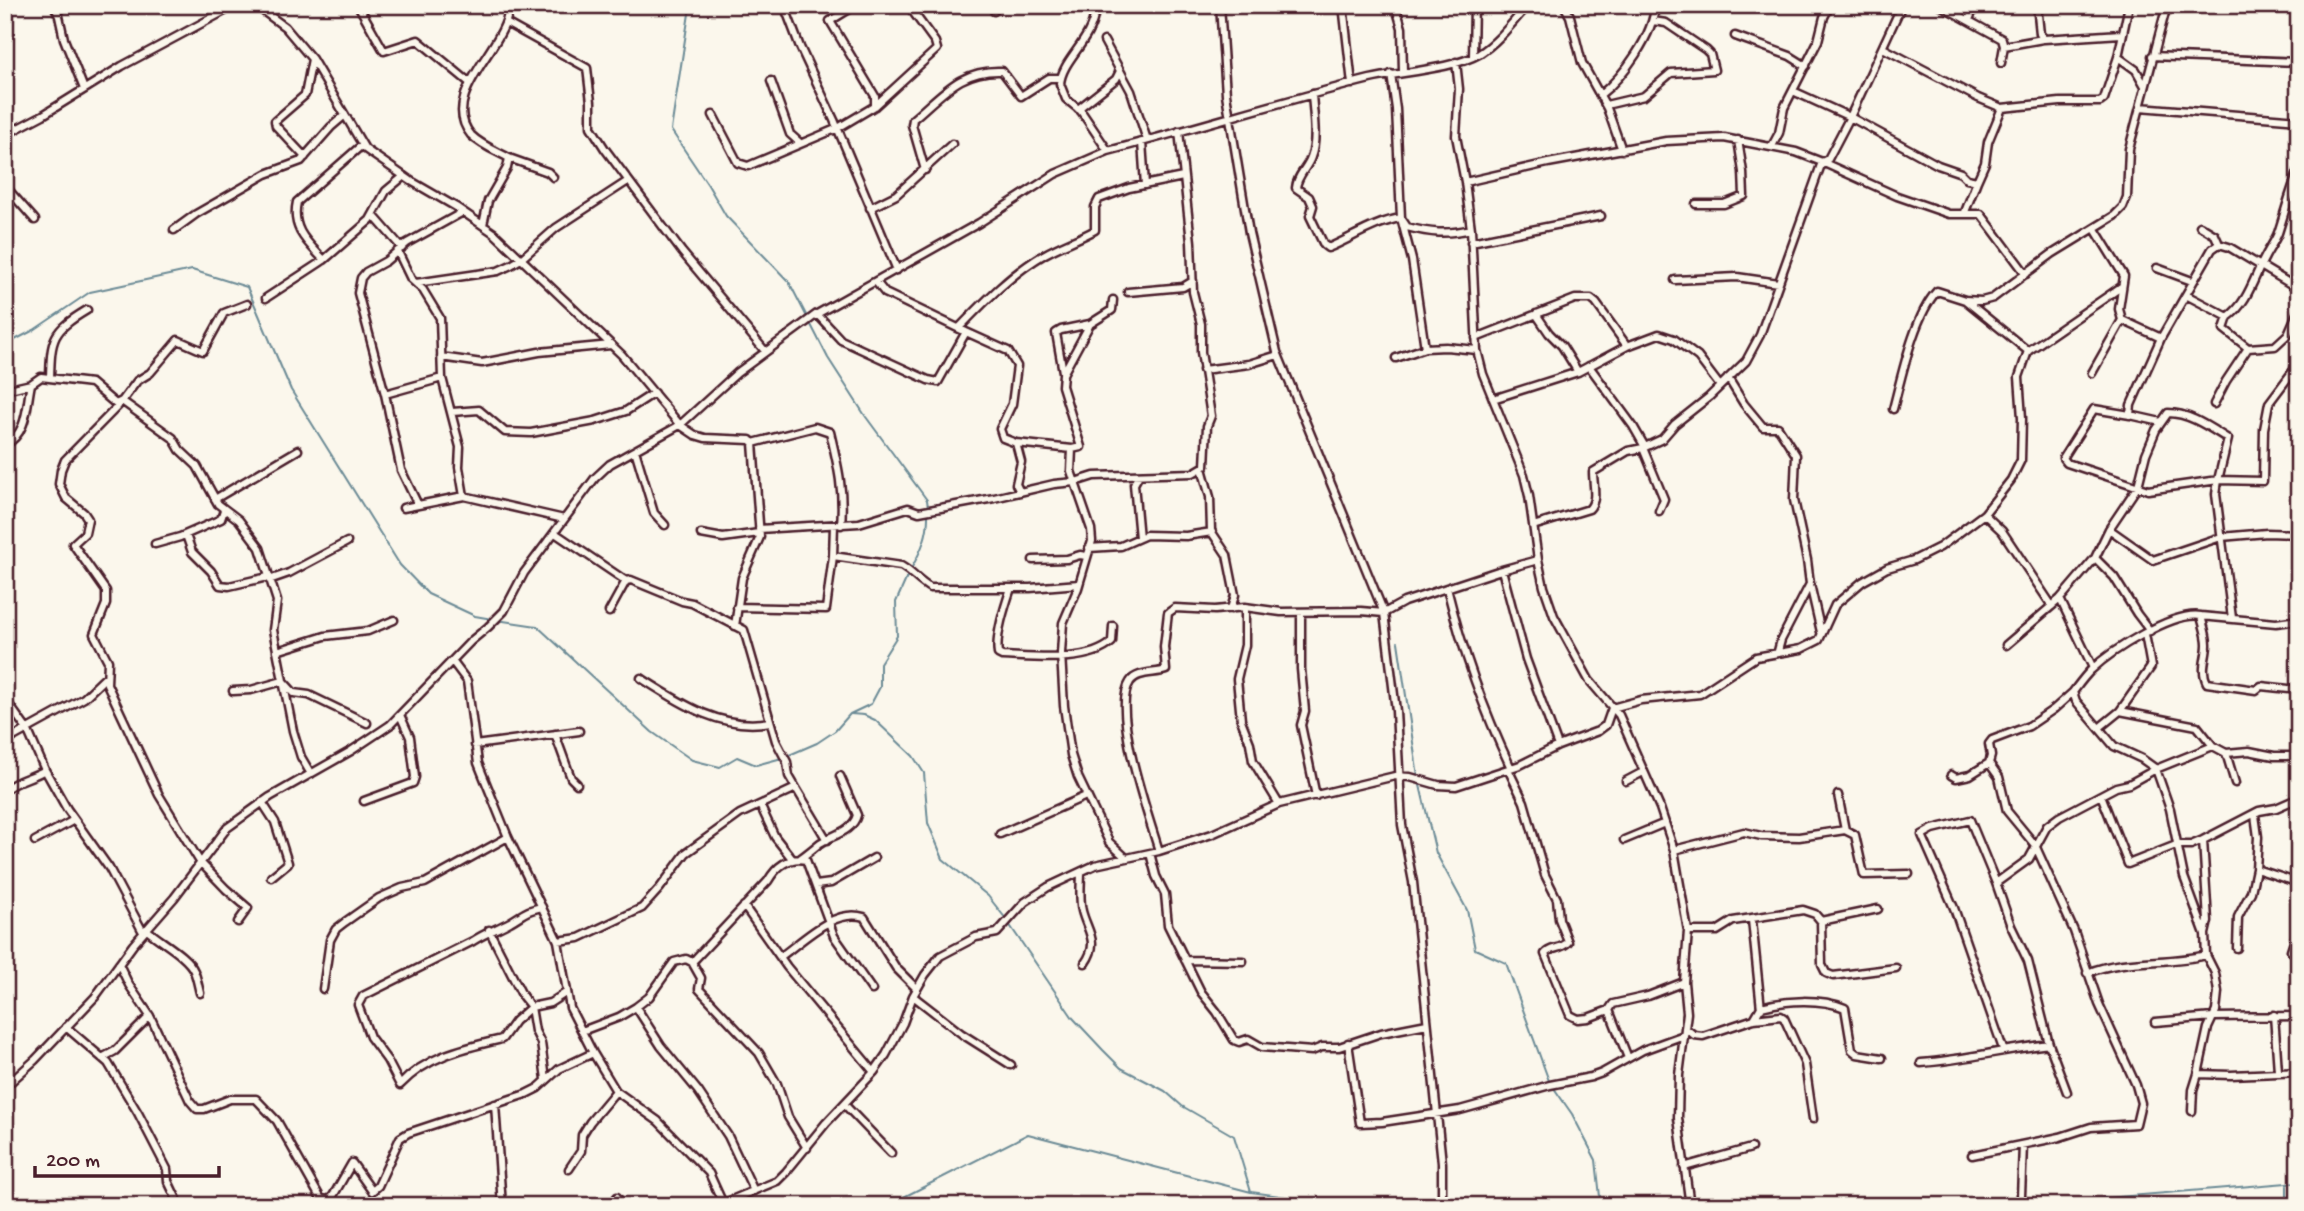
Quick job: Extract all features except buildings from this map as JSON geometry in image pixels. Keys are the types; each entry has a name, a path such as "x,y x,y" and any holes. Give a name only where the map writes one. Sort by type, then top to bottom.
{"street":[{"path":"54,5 84,89"},
{"path":"5,135 43,116 121,66 236,5"},
{"path":"358,5 384,51 418,40 470,83"},
{"path":"509,5 506,23 470,83 462,107 462,122 473,137 509,158 548,172 553,177"},
{"path":"784,5 897,270"},
{"path":"856,5 830,21 875,96 875,106"},
{"path":"713,115 738,163 743,166 838,128 875,106 937,49 908,5"},
{"path":"1091,5 1095,10 1093,23 1079,51 1060,78 1060,84 1066,99 1078,109 1108,150"},
{"path":"1220,5 1226,94 1249,233 1279,355 1384,613 1396,711 1402,825 1413,882 1442,1163 1442,1206"},
{"path":"1343,5 1352,84"},
{"path":"1473,56 1474,5"},
{"path":"5,1087 95,997 227,828 262,802 390,725 503,611 524,573 595,478 610,464 680,425 737,373 803,324 979,223 1055,174 1108,150 1391,74 1456,62 1473,56 1495,41 1528,5"},
{"path":"1564,5 1570,16 1583,62 1606,105 1622,150"},
{"path":"1600,95 1622,74 1649,32 1655,5"},
{"path":"1772,146 1779,133 1784,108 1818,41 1824,16 1830,5"},
{"path":"1533,526 1589,509 1594,505 1595,499 1593,472 1628,451 1662,439 1675,424 1746,361 1754,350 1827,162 1902,5"},
{"path":"1940,5 2001,39 2004,46 2001,62"},
{"path":"1969,20 1975,5"},
{"path":"2036,5 2043,39"},
{"path":"1883,48 1989,104 2002,108 2060,102 2100,102 2104,99 2118,57 2129,5"},
{"path":"1894,409 1908,354 1928,300 1937,291 1965,300 1982,301 1993,298 2052,254 2115,216 2127,197 2129,149 2167,5"},
{"path":"255,6 285,27 312,59 362,145 372,155 483,225 611,345 680,425 695,435 750,440 753,443 815,427 830,432 843,491 843,512 838,525 826,609 737,607"},
{"path":"1397,11 1402,28 1404,72"},
{"path":"1606,105 1644,96 1671,73 1714,70 1710,54 1706,50 1666,23 1653,21"},
{"path":"506,23 587,68 592,127 682,253 765,351"},
{"path":"2004,46 2043,39 2122,34"},
{"path":"1735,36 1790,56 1806,66"},
{"path":"1104,41 1131,91 1145,141 1145,185"},
{"path":"2152,56 2299,62"},
{"path":"2118,57 2137,70 2145,86"},
{"path":"305,157 275,121 305,95 312,59"},
{"path":"1456,62 1459,89 1456,136 1471,229 1477,350 1493,399 1524,475 1538,560 1554,616 1589,680 1619,715 1674,850 1688,931 1684,982 1687,1013 1679,1074 1678,1118 1690,1206"},
{"path":"2137,70 2149,66"},
{"path":"925,170 912,125 913,119 943,91 970,75 991,70 1002,71 1021,96 1049,78 1060,78"},
{"path":"1078,109 1116,79 1119,71"},
{"path":"1391,74 1396,109 1401,218 1412,260 1425,348"},
{"path":"771,81 790,134 800,143"},
{"path":"1793,91 1850,117 1938,165 1977,181"},
{"path":"1312,94 1312,156 1299,176 1296,188 1309,197 1313,205 1310,216 1324,245 1328,248 1352,235 1391,219 1401,218"},
{"path":"2140,107 2299,120"},
{"path":"1965,212 2002,108"},
{"path":"174,230 265,174 295,165 345,115"},
{"path":"701,534 723,538 759,531 872,521 901,509 908,508 919,512 1094,476 1193,472 1205,466 1207,426 1211,416 1203,370 1201,324 1193,281 1179,131"},
{"path":"1465,181 1676,139 1738,140 1772,146 1827,162 1897,196 1941,212 1981,214 2026,274"},
{"path":"1696,204 1724,204 1744,196 1738,140"},
{"path":"870,208 896,195 952,144"},
{"path":"324,260 303,238 295,214 298,202 362,145"},
{"path":"483,225 488,201 507,168 509,158"},
{"path":"2299,170 2277,235 2243,301 2228,317 2224,329 2248,348 2275,346 2288,334 2299,309"},
{"path":"265,298 324,260 374,215 386,191 404,176"},
{"path":"815,316 841,340 934,382 942,378 962,330 986,300 1027,265 1095,230 1095,207 1099,199 1183,177"},
{"path":"415,283 498,271 521,259 556,228 628,181"},
{"path":"5,186 35,220"},
{"path":"418,505 401,470 385,394 358,293 363,275 463,212"},
{"path":"374,215 400,250 411,279 423,290 440,318 442,378 460,447 459,467 464,496"},
{"path":"1471,242 1601,216"},
{"path":"1401,218 1407,227 1429,233 1452,234 1471,229"},
{"path":"2200,226 2215,235 2219,244 2229,247 2299,289"},
{"path":"2092,373 2122,320 2119,309 2124,276 2095,229"},
{"path":"2130,415 2131,405 2161,338 2212,249 2219,244"},
{"path":"2157,268 2193,281"},
{"path":"1675,280 1737,277 1778,283"},
{"path":"1128,292 1184,287 1193,281"},
{"path":"876,282 885,293 1008,351 1014,357 1017,366 1012,404 1000,432 1005,439 1016,443 1072,449 1081,447 1062,386 1063,374 1056,333 1090,324 1112,310 1113,300"},
{"path":"1612,708 1642,700 1700,694 1756,657 1801,649 1819,640 1835,605 1862,582 1887,568 1914,560 1940,547 1984,514 2011,480 2021,460 2019,377 2028,351 2122,287"},
{"path":"2186,295 2228,317"},
{"path":"1476,338 1575,299 1591,299 1627,346"},
{"path":"1965,300 2028,351"},
{"path":"238,922 248,908 200,862 150,780 107,684 108,661 94,634 106,604 106,591 73,544 85,533 88,519 74,503 65,498 59,484 65,460 120,404 137,381 150,373 178,340 203,351 224,313 247,304"},
{"path":"50,378 53,339 60,328 87,310"},
{"path":"1535,314 1562,346 1578,372"},
{"path":"2122,320 2161,338"},
{"path":"1063,374 1090,324"},
{"path":"1493,399 1578,372 1627,346 1659,334 1674,339 1703,363 1720,386"},
{"path":"441,357 482,363 539,352 611,345"},
{"path":"1396,358 1425,348 1477,350"},
{"path":"2214,404 2248,348"},
{"path":"1203,370 1249,364 1279,355"},
{"path":"1590,366 1633,426 1644,447 1664,499 1659,511"},
{"path":"2161,422 2094,409 2063,458 2067,463 2148,490 2218,480 2263,481 2264,429 2269,403 2298,366"},
{"path":"5,445 18,437 24,425 31,384 37,377 91,383 173,438 180,450 197,466 215,499 224,510 239,520 260,548 277,601 273,630 295,741 311,774"},
{"path":"385,394 442,378"},
{"path":"1728,378 1763,427 1778,427 1796,455 1794,500 1821,632"},
{"path":"5,390 31,384"},
{"path":"452,412 479,410 505,432 531,433 595,421 626,411 654,393"},
{"path":"2006,645 2060,599 2095,558 2109,529 2138,486 2146,454 2168,413 2197,420 2228,439 2216,494 2232,618"},
{"path":"735,626 743,578 759,531 753,443"},
{"path":"1016,443 1021,462 1016,484 1020,492"},
{"path":"1072,449 1071,471 1091,529 1079,584 1063,624 1064,706 1071,755 1086,796 1109,842 1126,857"},
{"path":"215,499 298,450"},
{"path":"635,450 654,513 665,525"},
{"path":"1202,468 1210,497 1212,532 1227,555 1235,594 1231,609"},
{"path":"1139,475 1134,484 1139,538"},
{"path":"403,508 464,496 564,519"},
{"path":"155,544 186,535 221,519 224,510"},
{"path":"1984,514 2002,531 2052,606"},
{"path":"2109,529 2153,560 2221,537 2267,533 2299,534"},
{"path":"1033,559 1067,559 1122,546 1146,535 1186,536 1212,532"},
{"path":"555,533 626,581 631,580 692,603 744,630 770,722 779,749 787,762 789,776 827,840"},
{"path":"186,535 192,552 211,571 220,585 229,586 269,579 298,569 347,542"},
{"path":"833,556 901,566 909,570 918,582 930,588 1011,588 1079,584"},
{"path":"2095,558 2114,577 2148,632 2151,667 2120,711 2099,728"},
{"path":"1159,851 1130,748 1126,717 1129,683 1140,675 1166,670 1164,647 1168,613 1172,609 1245,607 1301,613 1384,613 1404,602 1502,569 1538,560"},
{"path":"1502,569 1526,659 1559,746"},
{"path":"609,612 626,581"},
{"path":"1778,651 1810,584"},
{"path":"1011,588 1004,608 997,647 998,654 1002,656 1062,657 1105,649 1112,642 1113,626"},
{"path":"1447,588 1465,652 1494,732 1524,802 1545,875 1557,899 1559,919 1568,942 1563,947 1545,954 1570,1015 1583,1019 1609,1010 1613,1004 1648,996 1684,982"},
{"path":"2060,599 2093,668"},
{"path":"1245,607 1245,645 1237,679 1241,720 1250,743 1253,761 1279,804"},
{"path":"1301,613 1301,669 1305,711 1301,725 1316,796"},
{"path":"1951,775 1956,778 1969,775 1989,763 1989,744 1992,740 2029,726 2074,692 2093,668 2148,632 2184,616 2232,618 2276,624 2299,620"},
{"path":"2201,616 2207,645 2203,675 2207,683 2256,690 2261,686 2299,690"},
{"path":"277,651 325,636 368,631 394,620"},
{"path":"452,661 467,681 475,745 482,774 508,837 558,941 570,1008 616,1091 678,1139 709,1173 721,1205 777,1181 874,1072 897,1034 915,993 940,957 976,937 997,933 1026,902 1048,887 1081,872 1126,857 1159,851 1212,834 1279,804 1400,776 1438,785 1456,786 1598,732 1606,725 1612,708"},
{"path":"5,744 84,698 107,676"},
{"path":"641,678 682,704 734,724 755,725 770,722"},
{"path":"233,691 251,690 283,681"},
{"path":"283,681 295,693 309,695 368,723"},
{"path":"2074,692 2076,701 2114,746 2156,769 2170,809 2176,845 2195,911 2205,934"},
{"path":"5,699 28,731 45,770 74,821 109,868 145,930 186,958 194,969 200,993"},
{"path":"2120,711 2197,726 2213,746 2226,753 2249,751 2299,755"},
{"path":"364,801 413,783 415,777 410,737 400,715"},
{"path":"475,745 579,732"},
{"path":"555,734 571,778 577,784"},
{"path":"1996,883 2029,859 2047,826 2101,795 2213,746"},
{"path":"2226,753 2235,783"},
{"path":"1972,1155 2060,1138 2091,1127 2136,1124 2141,1103 2137,1085 2099,1004 2074,930 2035,845 2007,811 1999,777 1989,763"},
{"path":"5,790 12,783 45,770"},
{"path":"1626,781 1643,772"},
{"path":"692,962 768,881 776,869 801,858 850,827 855,821 857,815 840,776"},
{"path":"558,941 579,939 642,908 686,853 740,814 796,788"},
{"path":"1838,795 1845,830"},
{"path":"2101,795 2128,864 2176,845 2191,845 2256,815 2259,811 2276,808 2299,798"},
{"path":"1000,834 1086,796"},
{"path":"262,802 275,822 288,863 271,877"},
{"path":"760,805 775,837 793,860"},
{"path":"2237,948 2238,917 2251,892 2256,869 2256,815"},
{"path":"35,841 74,821"},
{"path":"2003,1049 1954,908 1922,835 1933,829 1970,821 2011,926 2028,961 2049,1044 2067,1092"},
{"path":"1624,840 1665,823"},
{"path":"1674,850 1744,832 1761,836 1799,837 1845,830 1855,835 1864,875 1909,874"},
{"path":"323,989 330,940 336,929 379,898 402,888 425,883 508,837"},
{"path":"2192,1111 2193,1090 2208,1028 2216,1011 2218,992 2215,973 2206,955 2205,934 2208,920 2203,840"},
{"path":"1150,853 1156,876 1165,894 1168,925 1202,992 1234,1040 1238,1042 1248,1039 1262,1047 1312,1051 1427,1024"},
{"path":"801,858 806,860 834,936 872,990"},
{"path":"816,885 831,883 874,858"},
{"path":"2256,869 2299,883"},
{"path":"1081,872 1081,904 1091,931 1092,943 1085,963"},
{"path":"744,906 834,1026 874,1072"},
{"path":"542,907 523,912 472,942 363,996 358,1005 370,1037 387,1060 400,1085 414,1070 458,1049 502,1039 515,1021 531,1007 550,1003 567,992"},
{"path":"1821,921 1878,909"},
{"path":"1688,931 1717,931 1733,921 1803,910 1815,914 1821,921 1822,965 1826,973 1833,975 1896,968"},
{"path":"780,957 815,933 827,920 854,914 864,917 915,993 962,1034 1011,1065"},
{"path":"1752,919 1764,1017"},
{"path":"2299,926 2291,951 2299,956"},
{"path":"489,930 523,997 531,1007 535,1031 541,1043 546,1079"},
{"path":"2087,973 2129,962 2180,960 2206,955"},
{"path":"582,1031 619,1017 636,1007 649,997 674,962 686,959 692,962 701,978 699,989 759,1053 777,1084 788,1117 807,1147"},
{"path":"1185,960 1243,961"},
{"path":"119,964 129,985 150,1016 190,1101 197,1110 204,1110 230,1099 256,1099 277,1121 321,1199 329,1200 352,1163 372,1191 378,1186 400,1138 408,1133 526,1094 538,1088 559,1069 593,1053"},
{"path":"1754,1019 1761,1007 1782,1002 1835,1004 1845,1008 1852,1050 1857,1054 1882,1058"},
{"path":"636,1007 728,1136 754,1192"},
{"path":"1609,1010 1628,1058"},
{"path":"1348,1043 1360,1123 1414,1118 1470,1108 1550,1084 1591,1077 1684,1032 1703,1036 1754,1019 1779,1015 1784,1018 1805,1065 1813,1119"},
{"path":"2274,1015 2278,1072"},
{"path":"102,1058 115,1051 150,1016"},
{"path":"2155,1022 2213,1017 2299,1016"},
{"path":"66,1027 108,1063 167,1169 168,1181 180,1206"},
{"path":"1921,1063 1946,1062 2003,1049 2049,1044"},
{"path":"2198,1074 2299,1072"},
{"path":"569,1169 580,1151 582,1135 586,1128 616,1091"},
{"path":"495,1104 502,1206"},
{"path":"844,1104 891,1153"},
{"path":"2021,1196 2023,1144"},
{"path":"1684,1167 1751,1148"},
{"path":"617,1197 622,1206"}],"waterway":[{"path":"690,7 671,130 726,216 789,282 828,358 866,417 927,500 928,507"},
{"path":"5,345 34,330 90,292 192,270 247,287 291,390 400,565 428,594 475,616 492,619"},
{"path":"911,569 924,542 928,512"},
{"path":"787,756 817,743 835,731 850,714 871,704 880,687 880,663 897,636 896,602 908,575"},
{"path":"497,620 537,626 652,732 692,760 720,767 737,757 756,765 782,758"},
{"path":"1398,642 1418,776"},
{"path":"851,714 864,715 875,720 913,756 924,773 928,823 943,859 988,896 1006,919"},
{"path":"1419,781 1436,853 1467,910 1475,949 1506,963 1549,1081 1572,1114 1596,1160 1601,1206"},
{"path":"1009,924 1073,1018 1121,1068 1165,1091 1182,1106 1234,1136 1251,1192"},
{"path":"886,1206 1028,1134 1251,1192 1350,1206"},
{"path":"2010,1206 2299,1182"},
{"path":"2287,1186 2287,1206"}]}
